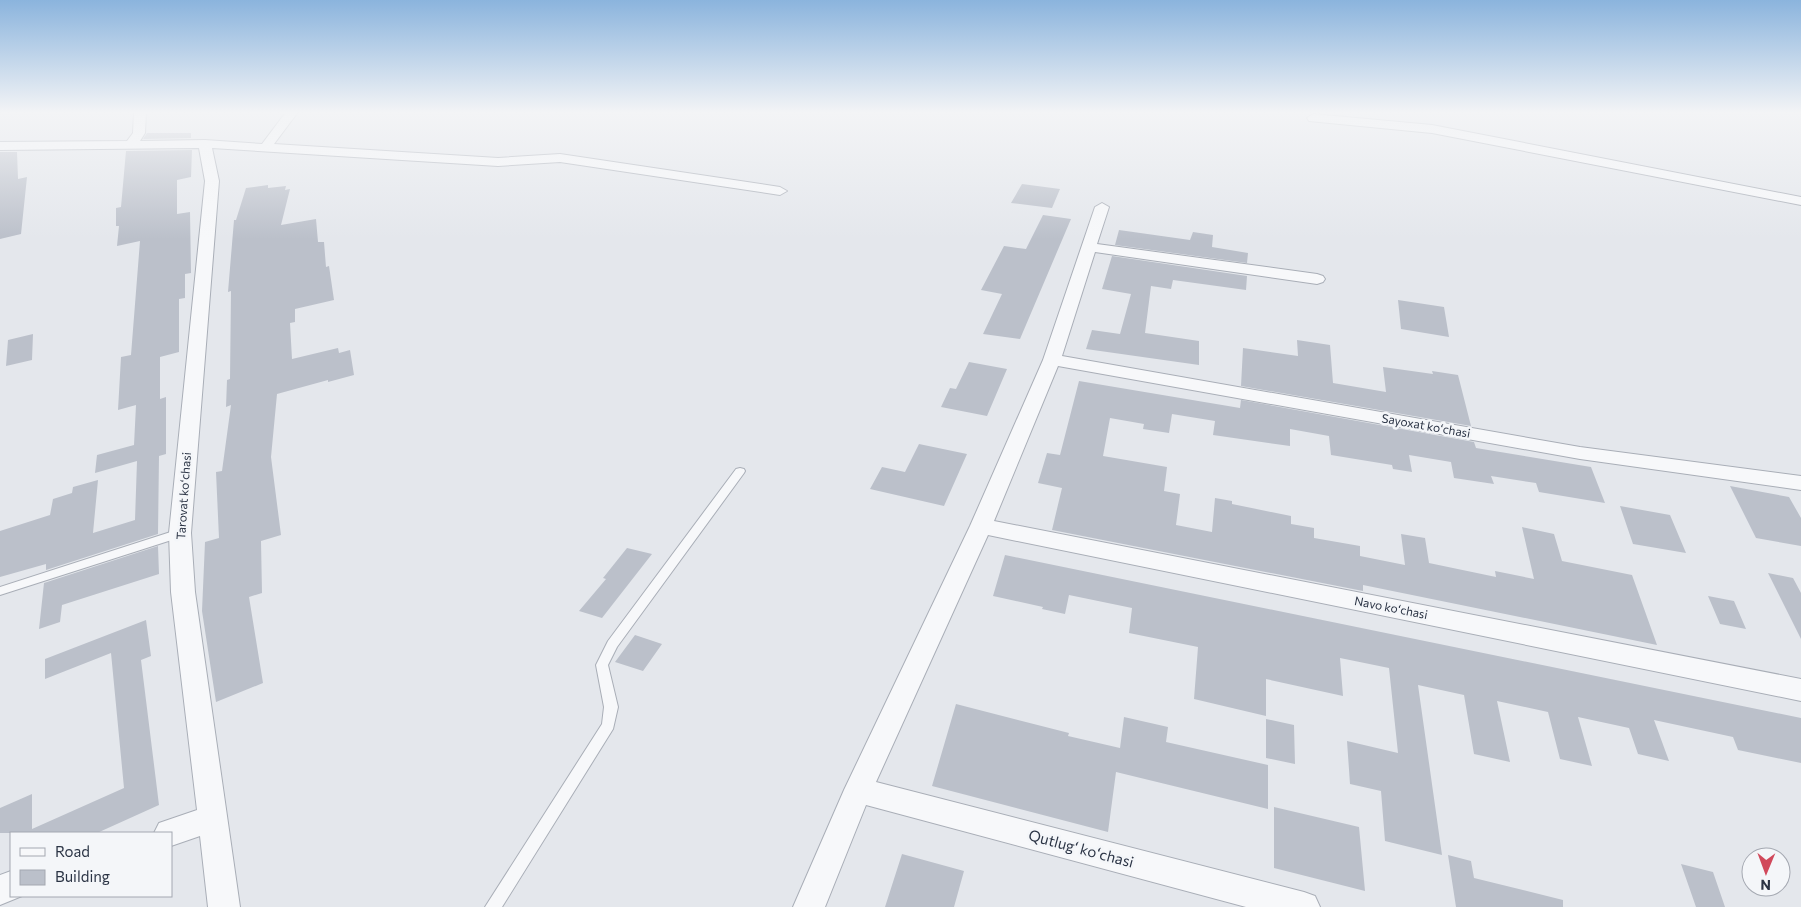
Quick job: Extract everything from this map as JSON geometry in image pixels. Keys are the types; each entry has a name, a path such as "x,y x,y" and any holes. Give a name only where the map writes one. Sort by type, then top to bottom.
{"street":[{"name":"Tarovat koʻchasi","path":"207,154 212,180 180,533 183,592 224,907"},
{"path":"379,154 498,162 560,158 780,191"},
{"path":"1562,154 1801,201"},
{"path":"809,907 858,790 981,526 1052,360 1102,207"},
{"path":"1090,247 1317,279"},
{"name":"Sayoxat koʻchasi","path":"1052,360 1580,453 1801,483"},
{"name":"Navo koʻchasi","path":"981,526 1801,690"},
{"name":"Qutlugʻ koʻchasi","path":"858,790 1304,907"},
{"path":"172,832 212,819"}],"lane":[{"path":"493,907 608,725 612,707 602,665 612,644 740,471"},
{"path":"0,591 180,533"}],"building":[{"path":"0,154 17,154 18,179 27,177 21,234 0,239"},
{"path":"126,154 192,154 191,177 177,180 177,214 190,212 191,273 185,274 185,298 179,299 179,352 160,357 160,399 166,397 166,454 159,456 158,534 46,570 46,564 0,577 0,531 50,515 53,499 72,493 73,487 98,480 93,533 135,520 137,461 95,473 97,455 134,445 136,405 118,410 121,357 131,355 140,241 117,246 119,226 116,226 116,208 121,207"},
{"path":"1022,184 1060,189 1052,208 1011,203"},
{"path":"268,185 268,188 286,186 285,190 290,189 281,225 316,219 318,242 324,242 326,267 329,266 334,300 295,309 295,322 290,323 292,359 338,348 339,353 350,350 354,375 277,394 271,457 281,535 261,541 262,593 249,597 263,683 216,702 202,611 205,542 219,538 216,472 222,471 231,405 226,407 227,380 230,379 231,291 228,292 234,220 236,220 246,188"},
{"path":"1043,215 1071,219 1020,339 983,334 1002,294 981,290 1004,246 1026,249"},
{"path":"1119,230 1190,240 1193,232 1213,235 1212,247 1248,253 1247,263 1115,245"},
{"path":"1112,256 1247,276 1246,290 1173,280 1171,289 1151,286 1145,333 1199,341 1199,365 1086,349 1092,330 1120,334 1131,294 1102,289"},
{"path":"1398,300 1444,307 1449,337 1401,329"},
{"path":"33,334 32,360 6,366 8,340"},
{"path":"1297,340 1330,345 1333,383 1386,392 1383,367 1433,374 1432,371 1458,375 1471,426 1241,386 1243,348 1298,356"},
{"path":"969,362 1007,369 987,416 941,407 950,388 956,389"},
{"path":"1079,381 1240,408 1241,400 1474,442 1476,448 1591,467 1605,503 1539,492 1536,483 1491,476 1494,484 1454,478 1451,462 1409,455 1412,472 1393,469 1392,465 1331,455 1329,436 1290,429 1290,446 1213,435 1215,421 1172,414 1169,433 1143,429 1144,424 1110,418 1103,456 1167,467 1164,491 1180,494 1176,525 1212,532 1215,498 1232,501 1232,504 1291,516 1291,524 1314,528 1314,538 1360,546 1360,556 1405,565 1401,534 1425,538 1429,563 1496,577 1495,571 1534,579 1522,527 1554,534 1562,561 1632,575 1657,645 1363,585 1363,591 1052,530 1062,488 1038,483 1047,453 1060,455"},
{"path":"919,444 967,454 944,506 870,489 882,467 905,472"},
{"path":"1730,486 1789,497 1801,518 1801,546 1756,538"},
{"path":"1620,506 1670,515 1686,553 1633,544"},
{"path":"158,546 159,574 62,605 60,622 39,629 44,583"},
{"path":"627,548 652,554 602,618 579,611 606,579 603,578"},
{"path":"1005,555 1801,718 1801,763 1738,750 1733,737 1654,720 1669,761 1638,754 1629,728 1578,717 1592,766 1560,759 1548,712 1497,701 1510,762 1474,754 1464,695 1418,685 1442,855 1385,841 1381,791 1350,784 1347,741 1398,753 1389,668 1340,658 1343,696 1266,679 1266,716 1194,699 1198,647 1129,633 1132,608 1069,595 1065,614 993,596"},
{"path":"1768,573 1793,578 1801,593 1801,639"},
{"path":"1708,596 1734,601 1746,629 1720,624"},
{"path":"146,620 151,656 141,660 159,805 99,832 0,833 0,808 32,794 32,829 124,788 111,653 45,679 45,659"},
{"path":"635,635 662,644 643,671 615,662"},
{"path":"956,704 1069,733 1068,736 1120,748 1124,717 1168,727 1166,742 1268,765 1268,809 1116,772 1108,832 932,786"},
{"path":"1266,719 1294,725 1295,764 1266,758"},
{"path":"1274,807 1359,827 1365,891 1274,868"},
{"path":"902,854 964,871 954,907 885,907"},
{"path":"1448,855 1471,861 1474,878 1563,900 1563,907 1456,907"},
{"path":"1681,864 1713,872 1725,907 1696,907"}]}
